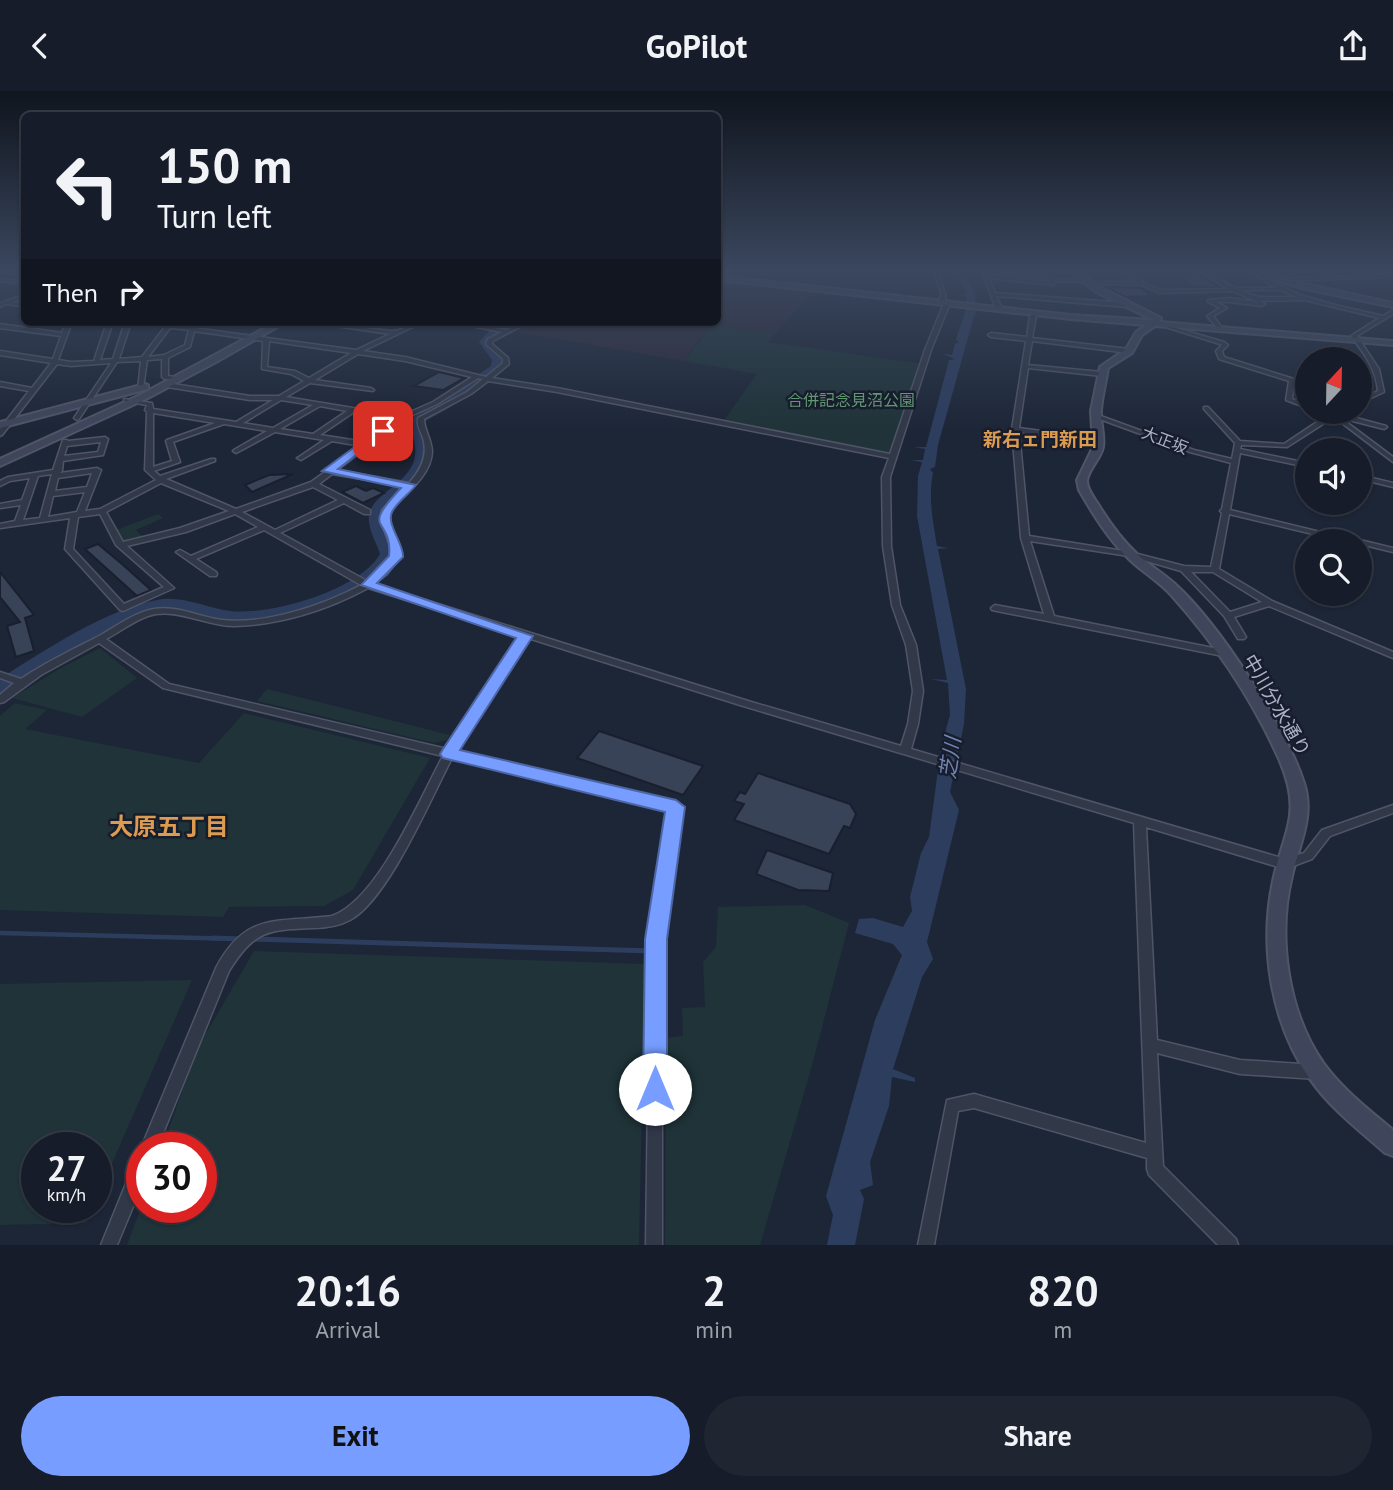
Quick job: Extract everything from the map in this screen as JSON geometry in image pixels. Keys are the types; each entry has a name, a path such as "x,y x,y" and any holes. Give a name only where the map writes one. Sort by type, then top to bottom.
{"street":[{"path":"908,750 918,691 911,645 896,605 887,546 886,477 940,323"},
{"path":"1032,323 1015,429 1026,538 1050,618"},
{"path":"1145,323 1393,343"},
{"path":"1215,323 1220,329"},
{"path":"1375,323 1354,335 1375,365 1381,392"},
{"path":"1025,366 1102,375 1108,364 1129,351 1139,334 1157,324 1222,343 1225,345 1219,351 1221,358 1292,380 1289,400 1295,402"},
{"path":"0,326 63,335"},
{"path":"0,434 55,362 67,326"},
{"path":"96,362 109,326"},
{"path":"77,418 116,361 127,326"},
{"path":"5,424 142,387 144,358 169,326"},
{"path":"178,326 405,359 476,377 556,390 893,457"},
{"path":"0,353 55,362 165,357 188,346 192,326"},
{"path":"220,334 222,326"},
{"path":"0,461 262,339 270,326"},
{"path":"342,326 395,333"},
{"path":"236,424 357,352 411,326"},
{"path":"480,326 506,326"},
{"path":"0,700 23,683 99,639 153,612 171,612 226,622 291,614 368,585 396,557 397,550 384,518 386,510 428,463 428,437 419,423 421,418 489,379 506,364 504,355 489,344 506,326"},
{"path":"991,335 1129,351"},
{"path":"262,339 264,368 293,372 309,381 371,390"},
{"path":"0,361 16,355"},
{"path":"165,357 165,377 170,381 250,397 281,398 402,418"},
{"name":"中川分水通り","path":"1102,375 1096,416 1099,441 1097,453 1082,484 1129,554 1173,589 1223,653 1277,742 1296,783 1302,815 1285,863 1276,903 1276,944 1282,983 1298,1039 1317,1073 1347,1105 1393,1145"},
{"path":"122,545 237,512 314,484 363,444 402,418 435,403 476,377"},
{"path":"1380,380 1393,381"},
{"path":"0,384 33,390"},
{"path":"1372,396 1381,392 1393,396"},
{"path":"105,397 150,404 149,470 160,479 237,512 352,579 525,636 1140,822 1285,863 1308,856 1326,833 1393,809"},
{"path":"236,451 320,404"},
{"path":"1206,408 1238,447 1295,462"},
{"path":"148,410 363,444"},
{"path":"313,437 353,410"},
{"name":"大正坂","path":"1096,416 1192,451 1234,462"},
{"path":"149,470 176,462 169,441 223,422"},
{"path":"1238,447 1285,446 1318,424"},
{"path":"1349,424 1391,456"},
{"path":"1371,424 1384,428"},
{"path":"1015,429 1099,441"},
{"path":"43,520 57,474 60,459 65,442 105,439 100,454 60,459"},
{"path":"300,459 330,439"},
{"path":"1215,570 1238,447"},
{"path":"0,526 102,512 160,479 213,460"},
{"path":"0,484 8,478 97,470 77,515 69,549 124,608 170,588 122,545 102,512"},
{"path":"328,471 410,485"},
{"path":"18,523 35,475"},
{"path":"1372,480 1393,485"},
{"path":"314,484 367,512"},
{"path":"51,494 90,489"},
{"path":"274,533 344,500"},
{"path":"0,506 26,502"},
{"path":"1224,511 1301,529"},
{"path":"190,559 264,527"},
{"path":"1026,538 1129,554 1184,569 1215,570 1269,603 1393,655"},
{"path":"1372,545 1393,550"},
{"path":"180,552 213,574"},
{"path":"1184,569 1228,616 1241,637"},
{"path":"1228,616 1269,603"},
{"path":"995,608 1223,653"},
{"path":"156,1132 223,968 236,947 265,927 284,922 328,922 353,912 379,883 449,754 525,636"},
{"path":"99,639 166,686 179,690 676,807 656,939 653,1245"},
{"path":"3,676 23,683"},
{"path":"1140,822 1156,1169 1230,1245"},
{"path":"1151,1045 1240,1067 1317,1073"},
{"path":"926,1245 952,1105 974,1101 1155,1153"},
{"path":"109,1245 126,1204"}],"shaded area":[{"path":"721,323 785,323 776,333 718,326"},
{"path":"523,326 709,326 684,361 512,331"}],"green space":[{"name":"合併記念見沼公園","path":"710,326 719,326 775,333 768,342 922,364 890,455 723,422 757,374 685,361"},
{"path":"158,514 163,518 136,530 143,537 123,542 116,530"},
{"path":"100,648 137,678 82,717 12,698 59,669"},
{"path":"267,689 450,735 447,740 434,743 257,701"},
{"path":"15,703 47,710 25,729 199,763 244,713 430,758 353,890 324,906 229,907 223,917 0,910 0,716"},
{"path":"805,905 849,923 813,1062 760,1245 665,1245 666,1038 683,1036 682,1008 705,1007 703,962 716,947 718,907"},
{"path":"254,951 645,964 639,1245 127,1245 135,1223 217,1223 217,1132 168,1132 198,1047"},
{"path":"192,980 112,1163 112,1132 21,1132 21,1223 86,1223 0,1225 0,984"}],"water":[{"name":"芝川","path":"962,323 972,323 938,445 935,467 930,469 933,473 931,500 935,537 937,546 948,548 938,549 966,689 964,724 950,792 959,810 927,942 933,959 922,977 893,1069 915,1078 915,1082 892,1077 889,1106 870,1162 873,1185 860,1190 864,1199 855,1245 827,1245 833,1215 826,1196 875,1020 902,955 893,944 855,933 859,919 873,918 903,927 912,911 910,897 921,853 929,837 941,747 950,715 948,683 931,679 947,680 917,516 918,476 922,462 911,460 923,460 925,449 914,447 926,447 949,360 955,359 943,354 952,355 955,344 959,342 956,340"}],"building":[{"path":"439,372 464,378 443,390 414,386"},
{"path":"293,474 252,492 245,485 269,475"},
{"path":"356,486 366,491 373,488 384,493 363,503 342,492"},
{"path":"98,544 151,590 137,596 85,549"},
{"path":"0,572 34,615 25,618 34,651 16,657 7,626 20,622 0,597"},
{"path":"599,731 703,766 683,795 577,758"},
{"path":"758,773 850,804 856,814 850,828 844,826 829,854 734,820 744,804 734,801 740,792 745,794"},
{"path":"767,850 833,873 829,891 798,890 756,874"}],"waterway":[{"path":"0,690 77,642 145,609 170,604 233,618 258,616 325,599 368,579 382,567 389,554 377,522 378,512 408,481 424,454 423,441 414,424 416,420 460,395 497,367 498,360 485,342 494,333 510,326"},
{"path":"0,933 239,939 213,938"},
{"path":"290,940 254,939 652,951"}],"district":[{"name":"新右ェ門新田","path":"1040,439"},
{"name":"大原五丁目","path":"169,826"}],"route":[{"path":"383,431 328,471 410,485 386,510 384,518 397,550 396,557 384,572 368,585 525,636 449,754 676,807 656,939 655,1089"}]}
